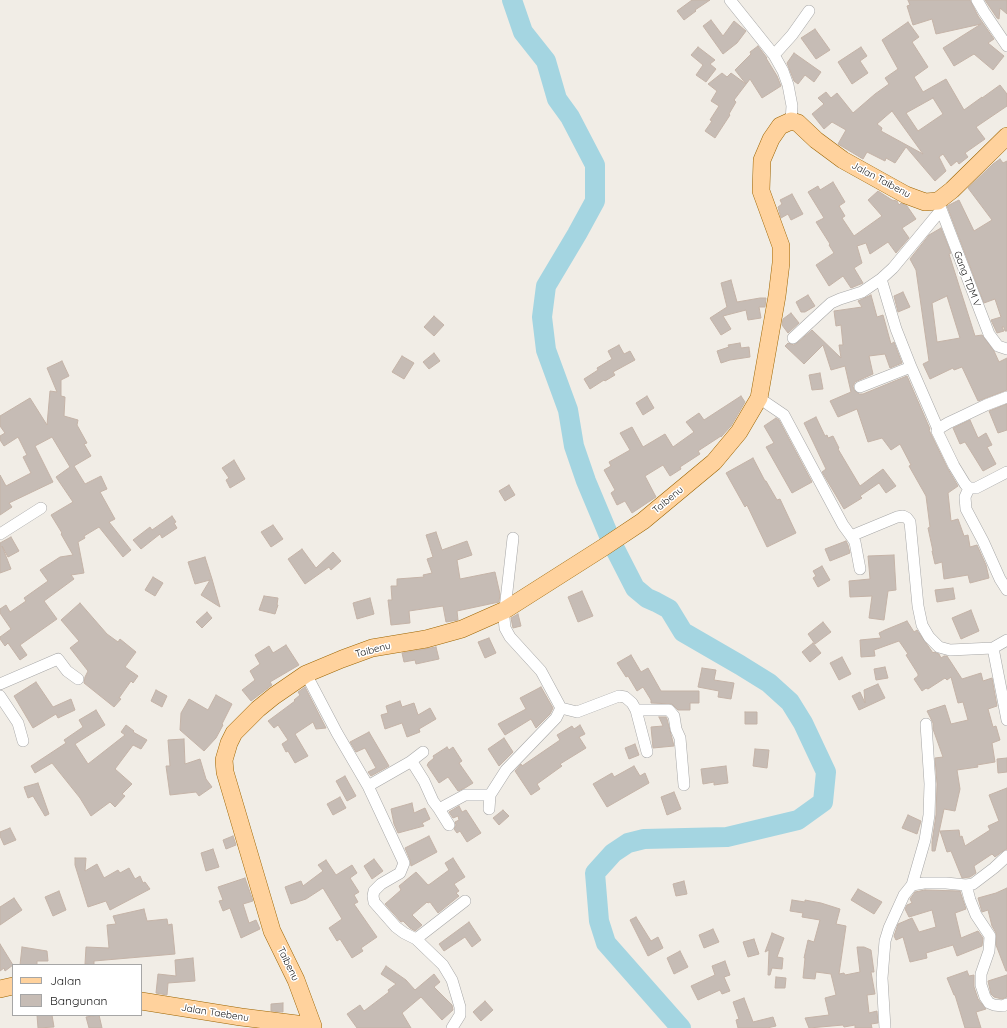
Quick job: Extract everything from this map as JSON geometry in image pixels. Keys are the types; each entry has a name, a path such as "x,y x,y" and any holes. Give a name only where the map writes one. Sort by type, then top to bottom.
{"main road":[{"name":"Jalan Taibenu","path":"791,121 798,123 816,140 843,160 906,195 939,206"},
{"path":"759,398 777,296 781,262 781,246 761,191 762,160 771,139 780,126 791,121"},
{"path":"939,206 1007,136"},
{"name":"Taibenu","path":"313,1026 296,980 272,932 230,791 225,772 224,760 228,743 234,733 274,696 306,674 372,648 426,639 462,629 505,610 604,547 643,521 714,462 739,432 759,398"},
{"path":"0,989 12,986"},
{"name":"Jalan Taebenu","path":"142,1001 240,1022 313,1026"}],"street":[{"path":"730,0 774,55 783,71 788,85 792,106 791,121"},
{"path":"977,0 1007,46"},
{"path":"774,55 792,35 809,11"},
{"path":"793,338 831,303 862,292 893,268 939,206"},
{"name":"Gang TDM V","path":"939,206 989,334 998,346 1007,349"},
{"path":"881,278 896,329 938,430 937,434 965,484 969,488 976,488 1007,472"},
{"path":"860,387 911,367"},
{"path":"938,430 986,404 1007,397"},
{"path":"759,398 779,410 784,415 843,525 855,542 860,569"},
{"path":"969,488 965,497 966,509 983,541 1000,579 1007,590"},
{"path":"0,534 40,508"},
{"path":"851,536 897,517 903,516 907,518 910,522 918,606 922,625 929,637 939,647 950,650 993,648 1007,640"},
{"path":"513,538 505,610 505,628 510,637 541,671 561,708 577,712 619,696 625,697 632,703 636,710 647,752"},
{"path":"993,648 1007,720"},
{"path":"0,684 58,659 67,671 78,679"},
{"path":"306,674 337,734 368,786 404,863 400,873 381,884 374,891 374,902 396,927 416,939 443,965 452,980 460,1007 460,1015 452,1028"},
{"path":"0,696 18,723 22,740"},
{"path":"489,809 490,795 506,770 556,718 561,708"},
{"path":"636,710 669,710 674,716 676,729 680,738 684,785"},
{"path":"884,1028 882,978 885,941 889,928 904,895 912,885 925,840 929,815 930,784 926,724"},
{"path":"368,786 423,752"},
{"path":"412,760 433,800 450,825"},
{"path":"439,809 465,794 490,795"},
{"path":"912,885 924,883 966,885 978,881 1007,856"},
{"path":"966,885 976,915 990,936 987,960 981,974 981,985 985,997 989,1003 994,1005 1003,1006 1007,1004"},
{"path":"416,939 465,901"}],"building":[{"path":"692,0 710,0 695,10 696,11 684,20 677,11"},
{"path":"908,0 970,0 978,16 994,39 988,43 1004,56 993,70 974,54 954,66 943,48 981,24 936,34 932,19 913,25 907,6 910,5"},
{"path":"985,0 1007,0 1007,14 1000,8 999,19 997,18"},
{"path":"711,20 723,36 734,21 746,31 737,43 723,54 703,26"},
{"path":"908,22 919,37 912,42 928,67 914,77 923,92 946,79 964,110 1000,85 1007,94 1007,106 976,127 985,139 965,153 968,157 959,164 957,161 951,166 943,154 939,157 946,171 935,181 906,147 895,163 886,158 885,161 867,152 863,159 838,144 846,130 832,122 824,129 812,114 824,104 818,98 826,92 831,98 837,93 853,113 889,84 885,78 898,69 882,40","holes":["933,98 943,114 918,131 906,113","892,111 923,154 881,131 882,128 877,124"]},
{"path":"815,29 830,50 816,59 801,38"},
{"path":"758,46 767,58 781,86 762,98 750,79 734,100 736,102 729,114 730,115 715,138 705,131 712,121 710,120 719,106 711,101 717,91 708,84 722,73 727,77 731,73 746,84 735,70 751,54 750,52"},
{"path":"698,47 715,60 710,64 716,69 706,82 696,75 703,65 691,55"},
{"path":"861,47 867,56 860,61 868,73 852,84 838,62"},
{"path":"794,53 821,72 814,82 805,75 798,84 794,81 787,63"},
{"path":"1000,159 1003,163 1007,161 1007,331 1005,331 1004,327 1002,327 1004,331 997,333 991,320 1001,317 995,299 984,303 947,206 959,200 974,231 992,220 968,188"},
{"path":"833,182 845,202 839,206 845,216 842,218 854,236 882,216 868,200 878,191 892,200 897,201 899,205 901,203 907,206 916,219 902,228 909,238 896,253 888,242 870,254 866,243 857,246 862,263 854,268 863,283 851,288 843,276 829,286 816,265 834,253 816,222 824,218 808,192 818,186 820,190"},
{"path":"792,194 803,214 791,220 788,214 781,218 778,207 782,204 780,200"},
{"path":"941,228 951,253 949,254 975,336 982,335 994,351 999,362 1007,358 1007,390 978,401 962,367 954,370 953,368 930,379 923,364 929,361 916,270 910,259 929,235","holes":["947,296 960,338 937,342 932,303"]},
{"path":"731,280 737,302 766,298 765,307 759,307 761,318 748,320 746,310 723,316 731,329 721,335 710,318 727,307 721,283"},
{"path":"903,292 910,307 898,312 894,296"},
{"path":"808,295 815,306 805,312 801,312 796,302"},
{"path":"871,295 877,317 883,315 891,344 894,342 902,363 890,368 885,354 869,356 873,374 855,382 853,386 854,390 859,394 863,394 907,376 930,429 929,430 958,486 948,493 951,521 958,519 964,536 968,535 970,547 977,545 986,565 989,578 970,583 968,575 944,579 942,562 935,564 932,551 928,528 930,527 926,496 909,466 911,465 900,444 891,450 882,438 868,442 857,409 838,417 830,401 851,392 845,366 831,370 823,345 804,364 785,346 788,343 794,345 812,330 841,358 839,345 843,345 841,325 836,326 834,311 862,307 858,301"},
{"path":"791,313 799,323 788,333 782,325 783,319"},
{"path":"434,316 444,325 434,336 424,327"},
{"path":"740,343 741,348 749,347 750,357 721,363 717,351 729,347 728,345"},
{"path":"619,345 624,354 630,351 635,360 613,372 615,375 590,389 584,379 598,370 597,368 612,359 608,351"},
{"path":"434,353 440,361 429,369 423,362"},
{"path":"402,356 414,363 404,379 392,372"},
{"path":"62,361 69,376 61,380 61,396 65,397 64,416 78,420 77,425 87,443 84,444 91,456 74,466 85,484 101,476 107,489 100,492 115,519 109,522 131,550 123,557 99,527 84,536 85,538 78,542 84,573 71,575 74,579 44,601 57,619 20,645 27,655 20,660 8,643 5,646 0,639 0,637 11,629 0,613 0,609 6,605 10,612 26,601 24,598 48,581 40,570 60,557 73,555 51,515 73,502 56,477 70,467 52,437 35,446 53,482 9,503 12,507 0,515 0,475 6,486 31,473 23,457 27,455 18,437 4,446 0,440 0,436 5,433 0,426 0,416 30,398 47,425 50,391 57,392 47,368"},
{"path":"820,373 823,389 812,390 809,375"},
{"path":"647,396 654,408 643,415 636,403"},
{"path":"741,396 745,402 731,426 721,437 698,451 700,454 680,467 681,469 670,476 663,465 645,476 656,497 632,513 625,501 617,505 611,493 615,490 604,470 611,466 609,462 630,450 620,433 632,427 643,447 665,434 673,447 694,432 686,422 699,413 704,420"},
{"path":"1007,404 1007,430 998,433 989,411"},
{"path":"816,417 825,436 827,435 828,438 833,436 839,448 838,449 860,486 883,469 896,486 886,493 879,483 860,496 862,498 844,509 822,472 826,469 804,423"},
{"path":"776,418 779,420 812,482 792,493 766,447 774,443 764,426"},
{"path":"970,420 978,438 986,433 992,445 987,447 996,464 983,471 965,442 960,444 953,428"},
{"path":"753,458 777,500 780,499 796,533 767,547 747,505 745,507 726,473"},
{"path":"234,460 245,479 230,488 226,480 229,478 222,468"},
{"path":"509,485 515,495 505,501 499,491"},
{"path":"172,516 176,522 174,523 177,528 162,538 160,534 141,549 133,540 150,527 152,530"},
{"path":"273,525 283,539 271,547 261,532"},
{"path":"436,532 442,550 467,541 472,555 457,560 460,579 495,572 500,594 499,602 457,611 458,620 446,622 443,606 409,611 410,623 391,625 388,600 392,600 391,586 397,586 397,579 424,577 423,575 432,573 427,559 433,557 426,535"},
{"path":"11,537 19,551 8,557 2,546 11,569 0,573 0,543"},
{"path":"846,541 850,553 830,561 825,549"},
{"path":"302,549 316,568 333,552 341,561 331,570 329,567 305,584 288,559"},
{"path":"894,555 896,590 888,591 884,620 869,618 872,596 850,597 849,581 870,579 868,556"},
{"path":"205,557 220,607 201,595 210,580 195,584 188,562"},
{"path":"822,566 830,580 818,587 813,578 816,576 813,571"},
{"path":"153,577 163,583 155,596 145,590"},
{"path":"953,588 955,599 937,602 935,590"},
{"path":"582,591 593,616 578,622 568,597"},
{"path":"264,596 278,598 278,605 275,614 259,610"},
{"path":"370,598 374,614 357,619 353,603"},
{"path":"80,603 107,634 118,642 120,639 136,652 125,667 138,676 133,683 131,681 119,698 121,699 114,707 84,683 88,671 70,648 79,641 61,620"},
{"path":"971,610 979,631 961,639 952,618"},
{"path":"207,612 212,618 202,628 196,622"},
{"path":"518,614 521,626 513,628 511,618"},
{"path":"907,621 914,632 917,630 933,653 939,654 941,658 947,656 962,679 981,673 983,681 992,678 997,706 988,709 993,727 996,726 1000,740 992,743 995,762 977,765 978,767 957,770 960,789 955,811 944,809 935,851 932,851 932,842 936,815 937,784 935,758 943,757 933,729 933,723 927,711 945,705 951,724 968,720 963,702 958,703 951,677 947,680 945,678 928,689 926,688 922,691 914,679 918,676 918,674 906,655 908,654 899,641 874,650 875,656 861,657 860,640 881,638 879,633"},
{"path":"823,622 831,632 815,644 808,634"},
{"path":"489,638 496,653 485,658 478,642"},
{"path":"813,643 821,653 810,662 802,652"},
{"path":"286,645 299,665 270,682 272,685 251,701 242,690 255,680 250,671 260,664 255,655 269,646 273,653"},
{"path":"436,647 439,659 416,664 415,660 404,662 402,653"},
{"path":"631,655 641,672 648,668 661,691 699,691 699,703 690,703 690,710 678,710 672,704 651,703 651,700 643,687 637,691 628,676 626,677 617,663"},
{"path":"842,657 851,674 839,680 830,663"},
{"path":"885,667 888,678 876,680 874,669"},
{"path":"702,668 716,670 714,680 734,683 731,699 718,697 719,691 698,687"},
{"path":"36,682 53,707 71,699 75,710 58,718 56,714 33,728 14,696"},
{"path":"878,684 885,698 859,710 852,696 860,692 865,703 864,690"},
{"path":"305,687 326,728 316,729 313,722 295,734 308,756 295,763 288,751 286,752 282,744 288,740 278,725 274,728 268,721 295,701 294,700 300,695 298,692"},
{"path":"541,687 553,708 550,714 536,728 531,719 505,735 498,724 526,709 520,698"},
{"path":"156,690 167,696 162,707 151,701"},
{"path":"216,695 232,704 216,738 204,751 180,730 181,713 189,699 208,710"},
{"path":"400,701 402,707 414,703 418,715 430,708 436,719 419,729 420,732 407,737 402,723 385,729 381,715 388,713 386,706"},
{"path":"96,710 105,725 75,744 88,764 125,735 121,732 126,725 134,731 133,732 147,740 141,749 133,745 115,769 132,784 122,794 125,796 115,807 110,802 91,816 80,798 52,763 35,773 31,766 66,743 64,740 83,727 79,720"},
{"path":"745,712 757,712 757,724 745,724"},
{"path":"659,717 666,717 674,746 653,748 651,727 663,726"},
{"path":"580,725 585,734 579,737 586,748 560,764 562,766 537,784 540,789 531,795 515,771 521,764 522,766 560,740 557,735 572,726 574,729"},
{"path":"369,732 389,766 371,776 368,772 376,768 365,748 356,752 350,742"},
{"path":"504,738 513,752 499,766 488,749"},
{"path":"184,739 185,764 200,759 206,779 212,787 199,796 196,792 170,795 166,766 170,766 168,740"},
{"path":"635,744 639,755 629,759 625,748"},
{"path":"447,747 449,750 453,747 462,761 459,763 473,783 458,791 448,777 439,783 427,765 434,758 433,756"},
{"path":"755,749 769,750 767,768 753,766"},
{"path":"1007,758 1007,772 998,773 997,759"},
{"path":"634,766 640,776 645,773 649,783 607,807 593,784 612,773 614,777"},
{"path":"726,766 728,783 714,785 714,782 703,784 701,769"},
{"path":"345,776 356,796 347,801 336,781"},
{"path":"38,783 49,814 45,816 33,796 28,798 24,787"},
{"path":"1007,788 1007,849 995,857 992,854 974,866 976,873 970,877 962,878 951,851 947,852 940,831 959,830 960,837 962,836 965,846 990,830 988,826 999,821 989,795"},
{"path":"674,792 681,809 667,815 661,797"},
{"path":"340,797 346,808 333,815 327,804"},
{"path":"412,803 414,813 425,808 430,819 422,823 424,826 398,833 394,824 391,809"},
{"path":"459,806 462,812 466,810 481,833 467,842 460,831 457,833 454,829 456,825 455,822 459,820 458,816 453,818 449,812"},
{"path":"503,810 509,816 499,825 493,818"},
{"path":"908,815 921,821 917,834 902,828"},
{"path":"10,828 16,840 4,845 0,832"},
{"path":"233,836 236,845 226,849 223,840"},
{"path":"429,836 437,852 411,866 405,848"},
{"path":"213,849 219,867 206,871 201,853"},
{"path":"75,858 86,858 85,871 97,864 104,878 118,870 120,873 129,868 135,879 140,876 143,883 145,882 150,889 110,910 106,901 88,907 75,865"},
{"path":"453,858 465,877 454,884 459,891 456,893 459,896 438,913 430,902 427,902 412,915 422,925 415,931 403,921 401,922 385,904 401,890 399,886 416,872 428,885 430,884 449,870 445,863"},
{"path":"374,859 383,871 372,879 364,866"},
{"path":"326,860 336,875 352,865 357,873 350,878 359,892 354,895 358,902 354,904 377,937 361,948 363,951 352,958 340,939 337,941 329,928 342,919 323,888 306,899 291,904 285,887 301,881 303,886 323,871 318,865"},
{"path":"245,878 253,901 243,904 249,923 256,920 260,929 241,938 230,908 223,911 219,901 223,900 218,887"},
{"path":"684,881 687,894 676,896 673,884"},
{"path":"1007,888 1006,971 996,945 996,933 992,926 988,910 982,912 978,898"},
{"path":"858,889 882,902 874,914 851,900"},
{"path":"925,890 960,891 966,909 955,913 961,938 978,931 983,938 982,946 957,956 953,945 926,953 927,958 910,962 903,937 896,940 894,936 898,924 912,918 919,932 936,927 932,910 909,917 905,909 907,905 912,903 910,899 915,892"},
{"path":"59,891 66,910 53,916 45,897"},
{"path":"14,898 22,910 0,925 0,907"},
{"path":"792,900 805,902 805,900 821,903 840,909 836,924 846,926 839,974 844,973 845,975 860,972 857,947 864,947 871,950 874,972 871,972 875,994 867,995 869,1013 877,1011 878,1023 871,1024 872,1028 855,1028 855,1025 844,1027 843,1025 809,1028 805,1018 829,1015 825,998 836,995 831,974 816,972 815,979 803,978 804,958 808,940 814,942 820,920 802,917 803,913 790,911"},
{"path":"144,909 147,921 167,919 168,925 172,924 175,954 94,961 94,964 85,964 86,947 109,948 107,925 116,924 113,916"},
{"path":"636,917 651,941 658,937 663,948 648,956 630,920"},
{"path":"469,922 481,940 472,947 465,937 444,951 439,944"},
{"path":"713,929 719,942 704,948 699,935"},
{"path":"772,933 784,938 777,957 783,958 782,969 772,968 770,975 768,975 769,950 765,952"},
{"path":"754,939 759,954 748,957 743,942"},
{"path":"0,944 12,964 5,971 4,968 0,971"},
{"path":"22,947 47,951 48,961 37,961 37,964 20,964"},
{"path":"680,951 688,967 674,974 667,958"},
{"path":"193,958 195,981 168,983 167,995 156,993 158,974 176,976 175,960"},
{"path":"725,961 730,975 724,977 730,991 722,994 720,990 698,1000 691,986 715,975 712,966"},
{"path":"386,966 406,980 415,990 434,974 440,982 434,987 452,1005 453,1010 442,1020 421,997 402,1013 411,1028 357,1028 347,1014 360,1005 364,1011 389,992 388,990 396,984 381,974"},
{"path":"967,971 969,976 974,975 974,987 978,999 986,1009 976,1012 981,1028 965,1028 955,995 947,978"},
{"path":"1007,975 1007,997 1002,999 994,997 991,994 988,981"},
{"path":"776,977 786,978 785,988 775,988"},
{"path":"744,998 753,1022 773,1017 776,1026 767,1028 738,1028 736,1020 739,1019 733,1002"},
{"path":"485,1001 493,1010 481,1021 473,1012"},
{"path":"283,1003 283,1012 271,1011 271,1004"},
{"path":"37,1016 52,1016 54,1027 38,1028"},
{"path":"99,1016 102,1028 89,1028 86,1017"}],"waterway":[{"path":"512,0 523,32 546,61 557,99 570,117 595,165 595,201 546,286 542,317 546,350 568,410 574,446 586,481 612,543 635,588 647,598 669,609 683,632 769,683 790,702 803,723 826,772 823,802 798,820 727,837 644,839 628,843 613,853 595,873 599,921 606,943 681,1028"}]}
